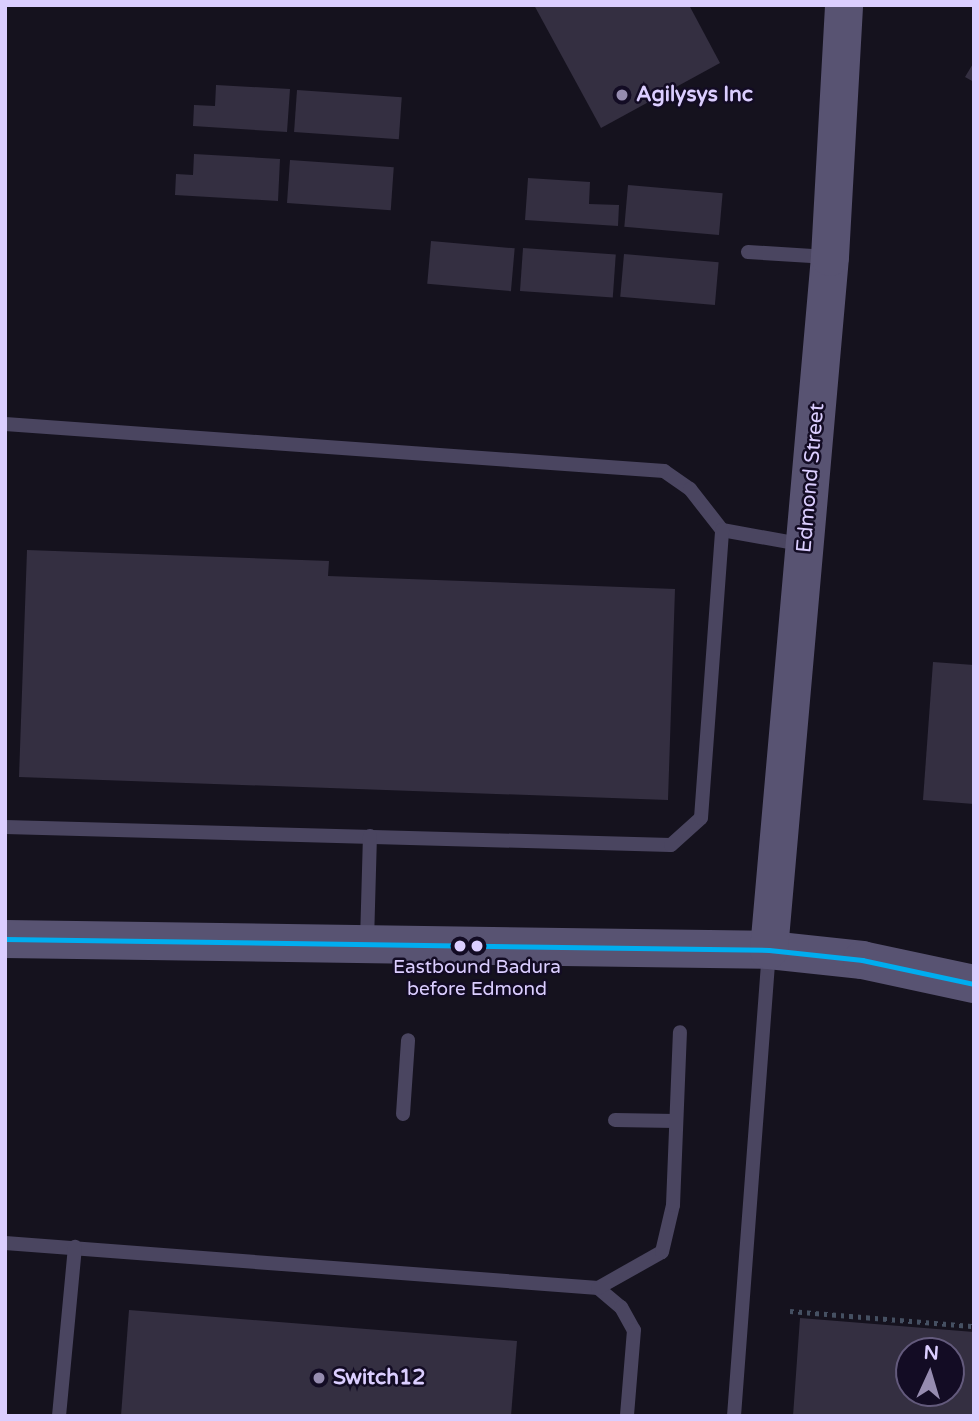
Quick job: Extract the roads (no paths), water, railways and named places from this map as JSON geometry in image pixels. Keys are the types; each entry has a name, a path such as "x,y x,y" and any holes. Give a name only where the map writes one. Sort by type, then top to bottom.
{"main road":[{"name":"Edmond Street","path":"769,950 830,257 844,5"},
{"path":"5,939 367,942 769,950 862,960 974,984"}],"lane":[{"path":"748,252 830,257"},
{"path":"5,424 664,471 690,489 722,530 806,546"},
{"path":"5,827 671,845 701,818 722,530"},
{"path":"367,942 370,836"},
{"path":"734,1416 769,950"},
{"path":"5,1243 598,1288 662,1252 673,1205 680,1032"},
{"path":"403,1114 408,1040"},
{"path":"615,1120 675,1121"},
{"path":"59,1416 75,1247"},
{"path":"598,1288 621,1307 634,1331 627,1416"}],"place":[{"name":"Agilysys Inc","path":"622,95"},
{"name":"Eastbound Badura before Edmond","path":"477,946"},
{"name":"Switch12","path":"319,1378"}]}
